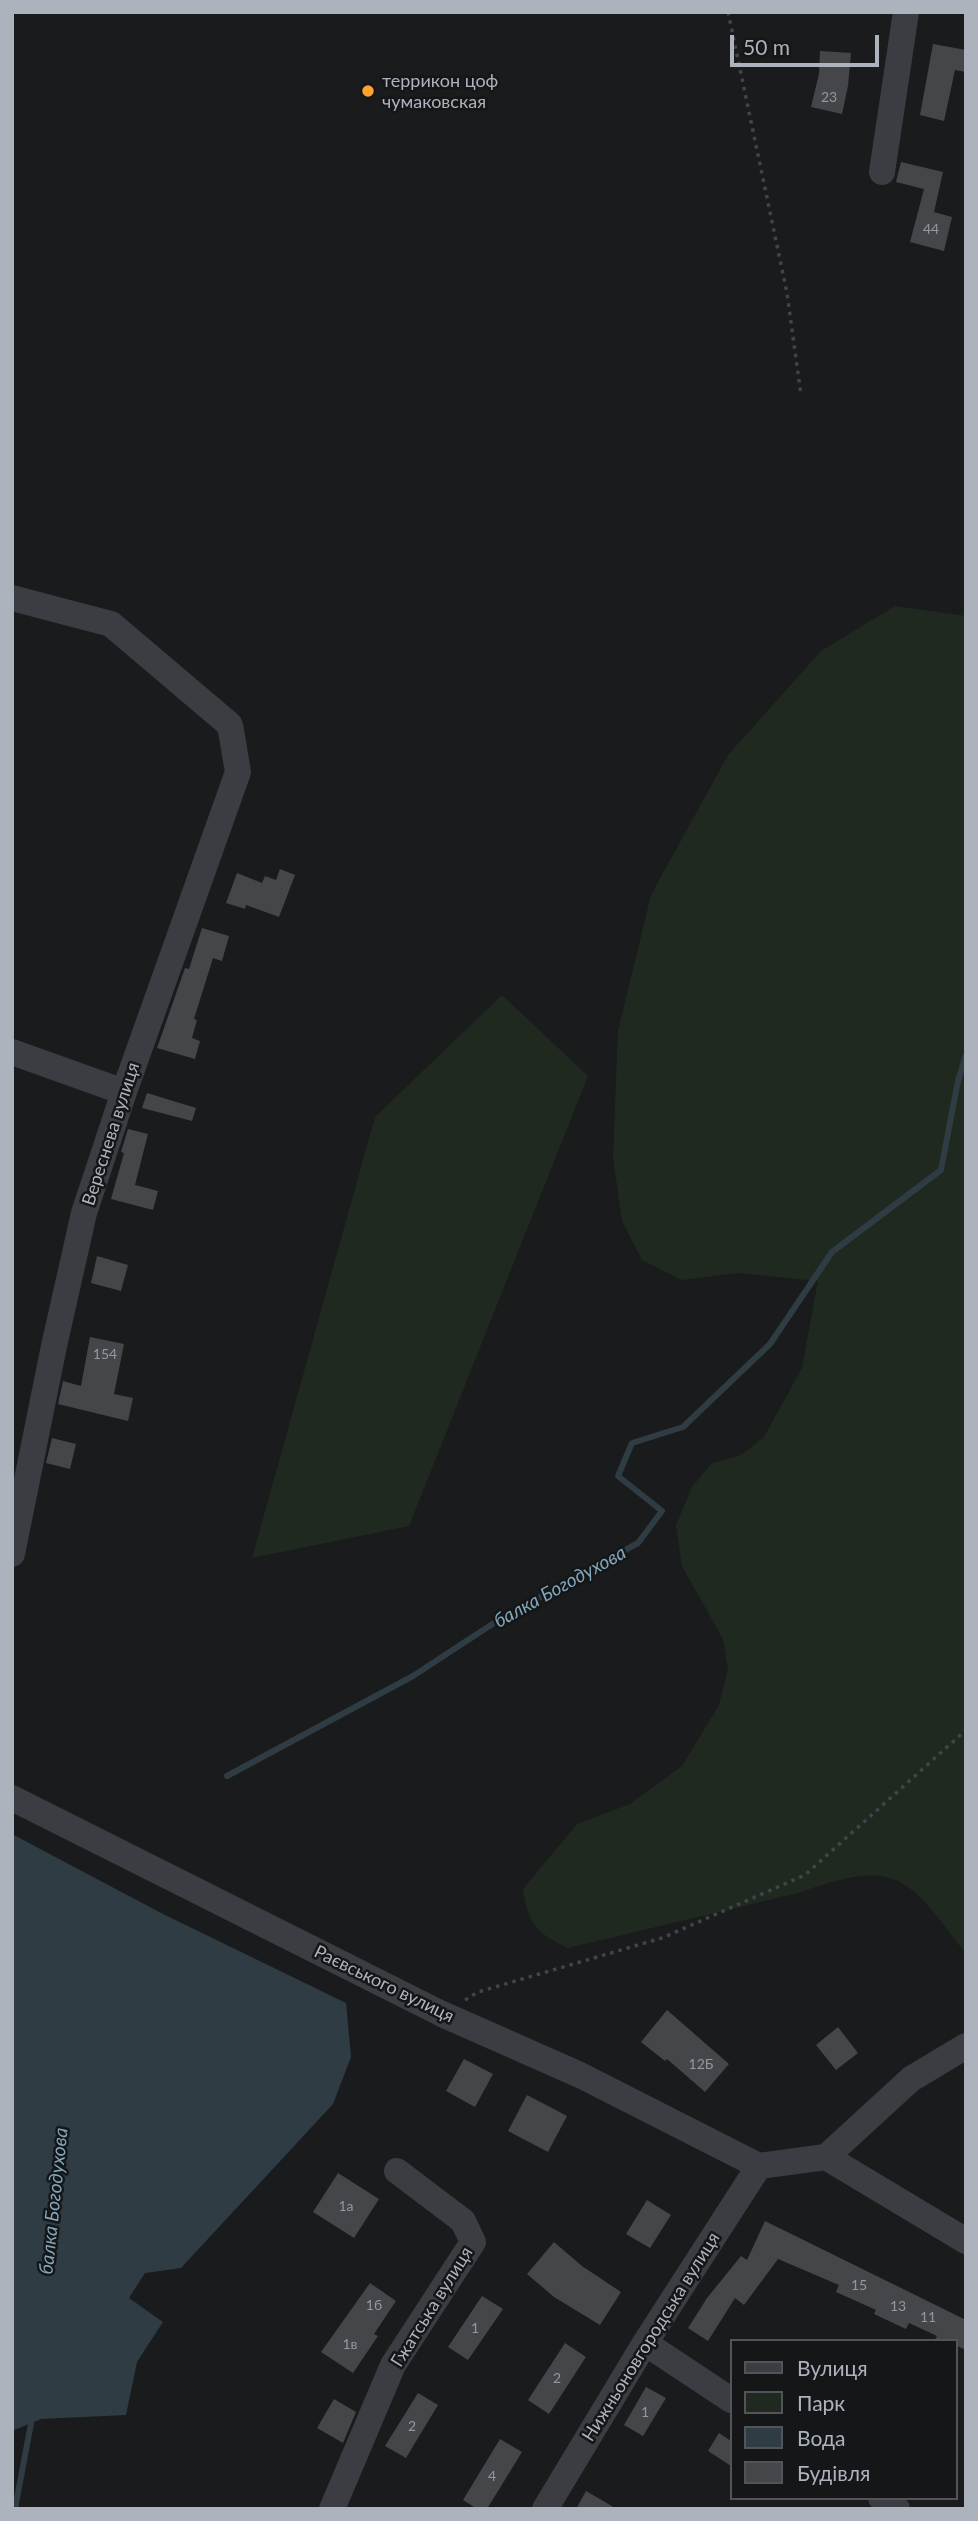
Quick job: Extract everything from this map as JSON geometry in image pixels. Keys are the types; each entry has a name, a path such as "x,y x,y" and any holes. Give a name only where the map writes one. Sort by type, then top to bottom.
{"street":[{"path":"882,172 906,12"},
{"name":"Вереснева вулиця","path":"12,598 111,624 230,724 238,772 124,1092 84,1213 12,1554"},
{"path":"12,1052 124,1092"},
{"name":"Раєвського вулиця","path":"12,1798 442,2014 580,2076 759,2166"},
{"path":"759,2166 826,2157 912,2079 966,2046"},
{"path":"826,2157 966,2241"},
{"name":"Нижньоновгородська вулиця","path":"545,2509 645,2343 759,2166"},
{"name":"Гжатська вулиця","path":"332,2509 393,2365 473,2242 463,2221 397,2171"},
{"path":"645,2343 730,2399"}],"path":[{"path":"728,12 787,293 801,395"},
{"path":"442,2014 478,1992 662,1938 804,1875 966,1730"}],"green space":[{"path":"895,606 966,616 966,1954 913,1891 897,1881 880,1876 858,1876 832,1882 798,1893 568,1948 535,1926 523,1889 577,1824 630,1804 682,1766 719,1705 728,1669 723,1639 682,1566 676,1525 692,1487 711,1464 741,1455 764,1437 802,1368 818,1281 737,1273 682,1280 642,1260 622,1221 613,1157 618,1031 651,895 728,755 821,651"},
{"path":"502,995 588,1076 409,1526 252,1558 375,1117"}],"water":[{"path":"12,1834 163,1914 346,2003 351,2057 333,2104 181,2268 145,2273 129,2298 163,2322 137,2362 126,2415 41,2419 12,2431"}],"building":[{"path":"933,44 966,50 966,72 955,70 944,121 920,115"},
{"path":"820,51 851,53 842,114 811,107 819,74"},
{"path":"901,162 943,172 934,212 952,217 944,251 910,242 924,189 896,182"},
{"path":"280,869 295,875 279,917 246,905 245,909 226,903 237,873 262,883 265,876 276,880"},
{"path":"202,928 229,936 222,961 213,958 194,1019 197,1020 192,1038 200,1041 195,1059 157,1048 185,968 189,969"},
{"path":"147,1093 196,1108 192,1121 142,1108"},
{"path":"128,1129 148,1134 135,1185 158,1191 153,1210 111,1199"},
{"path":"97,1256 128,1265 121,1291 91,1283"},
{"path":"90,1337 124,1344 114,1394 133,1398 128,1421 58,1404 63,1381 81,1386"},
{"path":"52,1438 76,1444 70,1469 46,1463"},
{"path":"667,2010 729,2064 705,2092 667,2059 665,2061 641,2042"},
{"path":"838,2027 858,2053 836,2070 816,2045"},
{"path":"464,2059 493,2074 475,2107 446,2091"},
{"path":"527,2095 567,2116 548,2152 508,2131"},
{"path":"338,2173 379,2199 354,2238 313,2212"},
{"path":"647,2200 671,2215 650,2248 626,2234"},
{"path":"765,2221 966,2320 966,2350 957,2346 957,2339 935,2339 937,2336 909,2323 906,2329 874,2314 876,2310 836,2292 839,2285 778,2259 744,2305 735,2298 708,2341 688,2328 707,2298 741,2256 747,2260"},
{"path":"554,2242 582,2266 621,2292 600,2325 554,2297 527,2274"},
{"path":"370,2283 396,2301 374,2334 378,2336 353,2373 321,2352"},
{"path":"482,2296 503,2309 468,2360 448,2347"},
{"path":"565,2343 586,2357 549,2414 528,2400"},
{"path":"646,2387 666,2398 643,2436 624,2425"},
{"path":"418,2393 438,2405 406,2458 385,2446"},
{"path":"334,2399 356,2412 343,2443 317,2428"},
{"path":"719,2433 730,2440 730,2465 708,2451"},
{"path":"500,2439 522,2452 487,2509 477,2509 463,2500"},
{"path":"586,2491 617,2509 576,2509"}],"waterway":[{"name":"балка Богодухова","path":"227,1776 413,1676 497,1621 638,1543 662,1511 618,1476 632,1443 683,1427 770,1344 832,1252 941,1170 958,1081 966,1055"},
{"name":"балка Богодухова","path":"15,2509 32,2418"}],"place":[{"name":"террикон цоф чумаковская","path":"368,91"}]}
